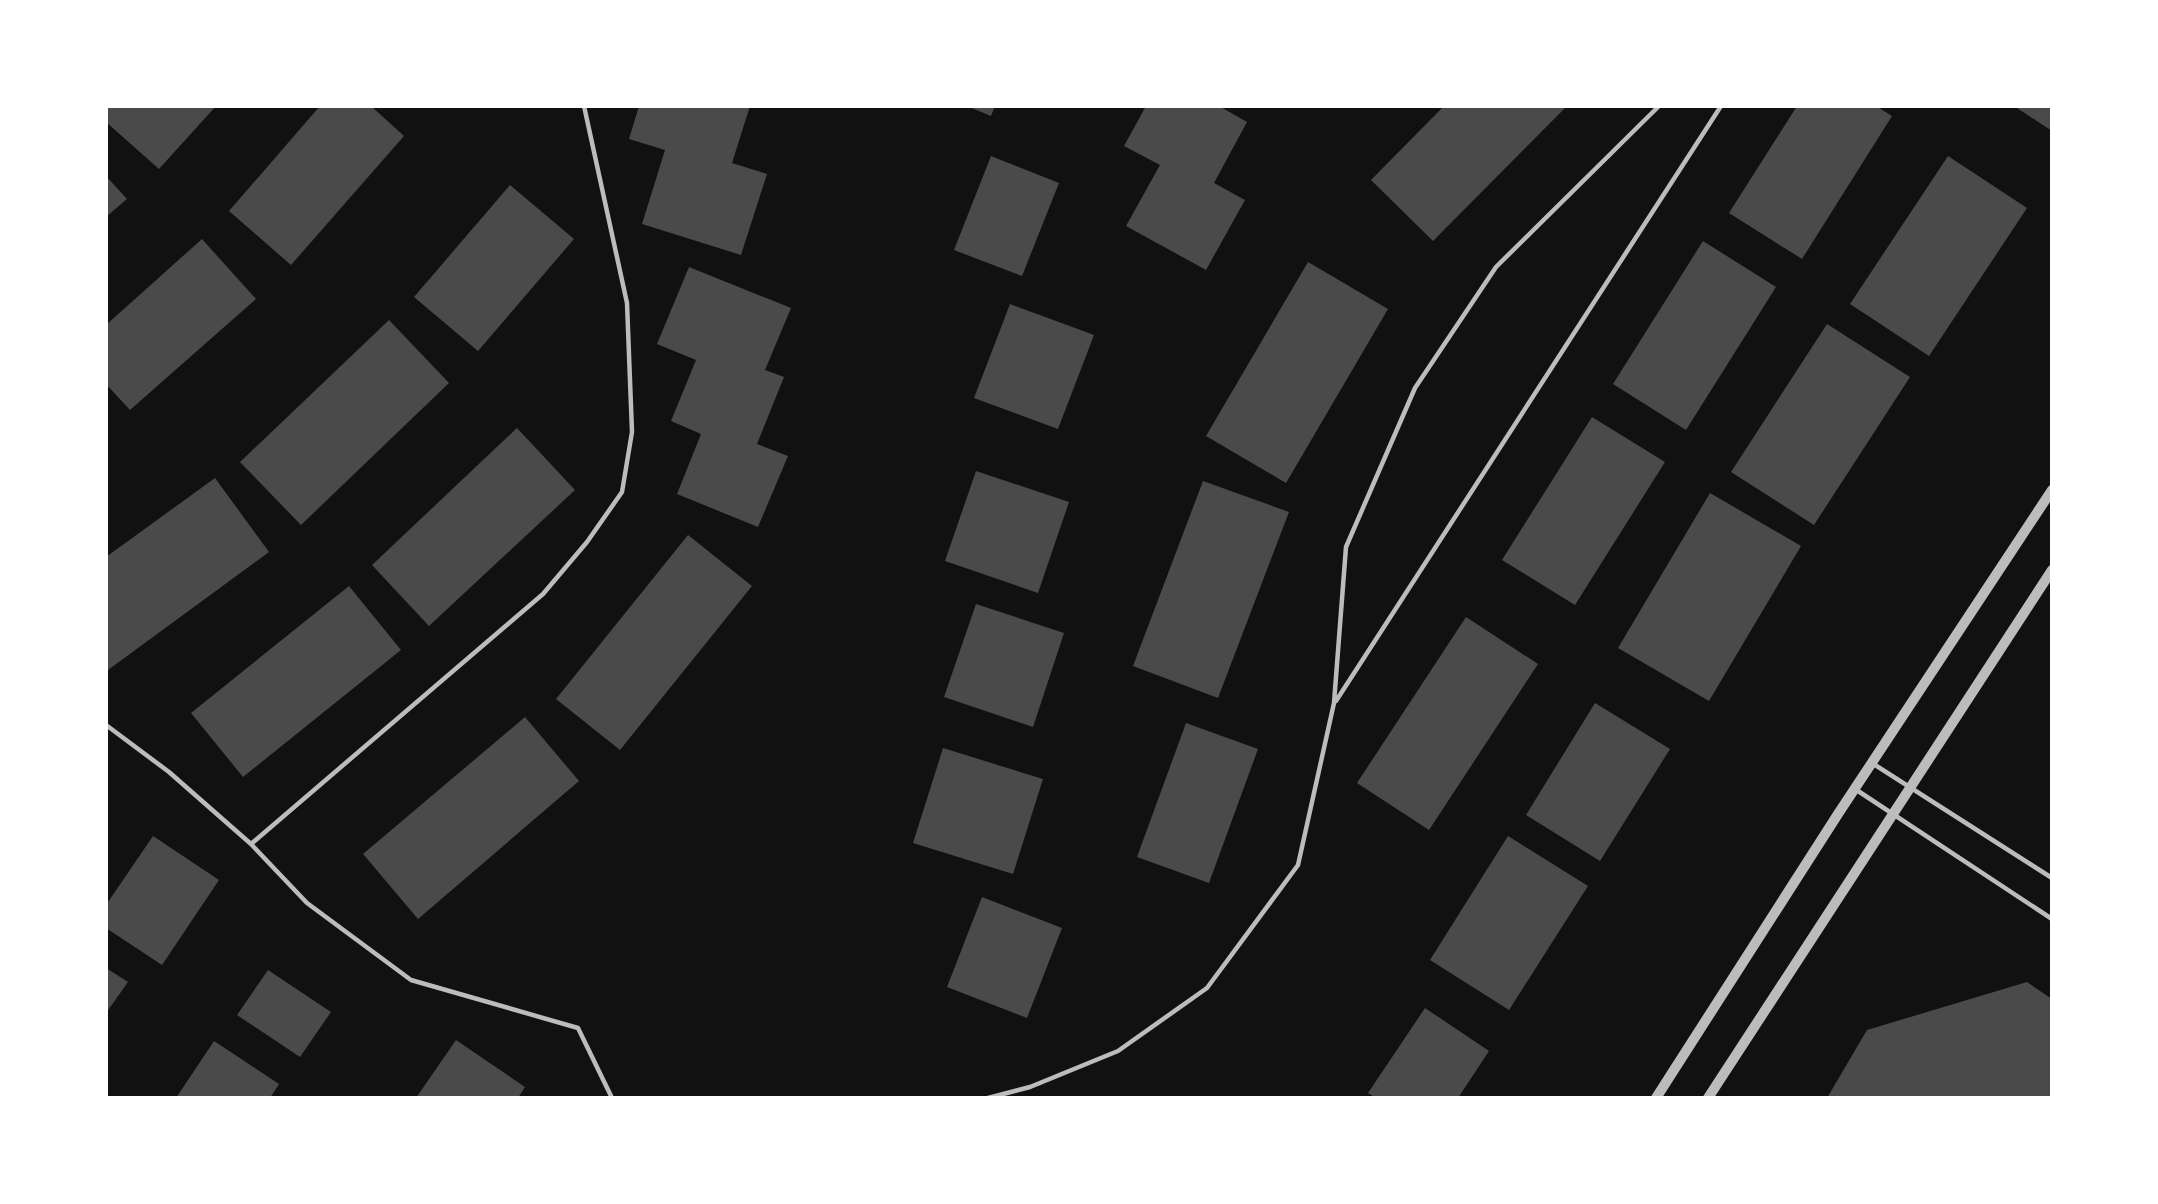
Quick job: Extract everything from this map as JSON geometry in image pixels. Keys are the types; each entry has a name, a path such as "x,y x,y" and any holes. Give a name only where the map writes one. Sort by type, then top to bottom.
{"street":[{"path":"1656,1098 1855,789 2052,490"},
{"path":"1708,1098 2052,570"}],"lane":[{"path":"251,844 543,594 587,542 622,492 632,432 627,303 584,106"},
{"path":"988,1098 1030,1088 1118,1052 1207,988 1298,865 1334,703 1346,547 1415,388 1496,267 1659,106"},
{"path":"1334,703 1721,106"},
{"path":"106,725 169,772 251,844 308,903 411,980 578,1028 612,1098"},
{"path":"1872,763 2052,878"},
{"path":"1855,789 2052,919"}],"building":[{"path":"106,106 216,106 159,169 106,122"},
{"path":"320,106 371,106 404,136 291,265 229,211"},
{"path":"639,106 750,106 732,163 767,174 741,255 642,224 665,150 629,139"},
{"path":"967,106 995,106 991,116"},
{"path":"1146,106 1219,106 1247,122 1214,183 1245,200 1206,270 1126,226 1160,165 1124,146"},
{"path":"1444,106 1567,106 1433,241 1371,180"},
{"path":"1797,106 1876,106 1892,116 1802,259 1729,213"},
{"path":"2014,106 2052,106 2052,131"},
{"path":"991,156 1059,183 1022,276 954,250"},
{"path":"1948,156 2027,208 1929,356 1850,304"},
{"path":"106,176 127,199 106,217"},
{"path":"510,185 574,239 478,351 414,297"},
{"path":"202,239 256,299 130,410 106,384 106,325"},
{"path":"1703,241 1776,287 1686,430 1613,384"},
{"path":"1308,262 1388,309 1286,483 1206,436"},
{"path":"689,267 791,308 765,370 784,377 757,444 788,456 758,527 677,494 701,434 671,421 696,360 657,344"},
{"path":"1010,304 1094,335 1058,429 974,398"},
{"path":"389,320 449,383 301,525 240,462"},
{"path":"1827,324 1910,377 1814,525 1731,472"},
{"path":"1592,417 1665,462 1575,605 1502,560"},
{"path":"517,428 575,490 429,626 372,565"},
{"path":"976,471 1069,502 1038,593 945,561"},
{"path":"215,478 269,552 108,670 106,557"},
{"path":"1203,481 1289,512 1218,698 1133,666"},
{"path":"1710,493 1801,546 1709,701 1618,648"},
{"path":"688,535 752,586 620,750 556,699"},
{"path":"349,586 401,650 243,777 191,713"},
{"path":"976,604 1064,633 1033,727 944,697"},
{"path":"1466,617 1538,664 1429,830 1357,783"},
{"path":"1595,703 1670,749 1600,861 1526,815"},
{"path":"525,717 579,781 418,919 363,854"},
{"path":"1186,723 1258,749 1209,883 1137,857"},
{"path":"943,748 1043,779 1013,874 913,843"},
{"path":"153,836 219,880 162,965 106,928 106,905"},
{"path":"1508,836 1588,886 1509,1010 1430,960"},
{"path":"982,897 1062,928 1027,1018 947,987"},
{"path":"106,968 128,982 106,1013"},
{"path":"268,970 331,1012 300,1057 237,1015"},
{"path":"2027,982 2052,999 2052,1098 1827,1098 1867,1030"},
{"path":"1425,1008 1489,1051 1458,1098 1376,1098 1368,1093"},
{"path":"456,1040 525,1087 518,1098 416,1098"},
{"path":"214,1041 279,1084 270,1098 176,1098"}]}
